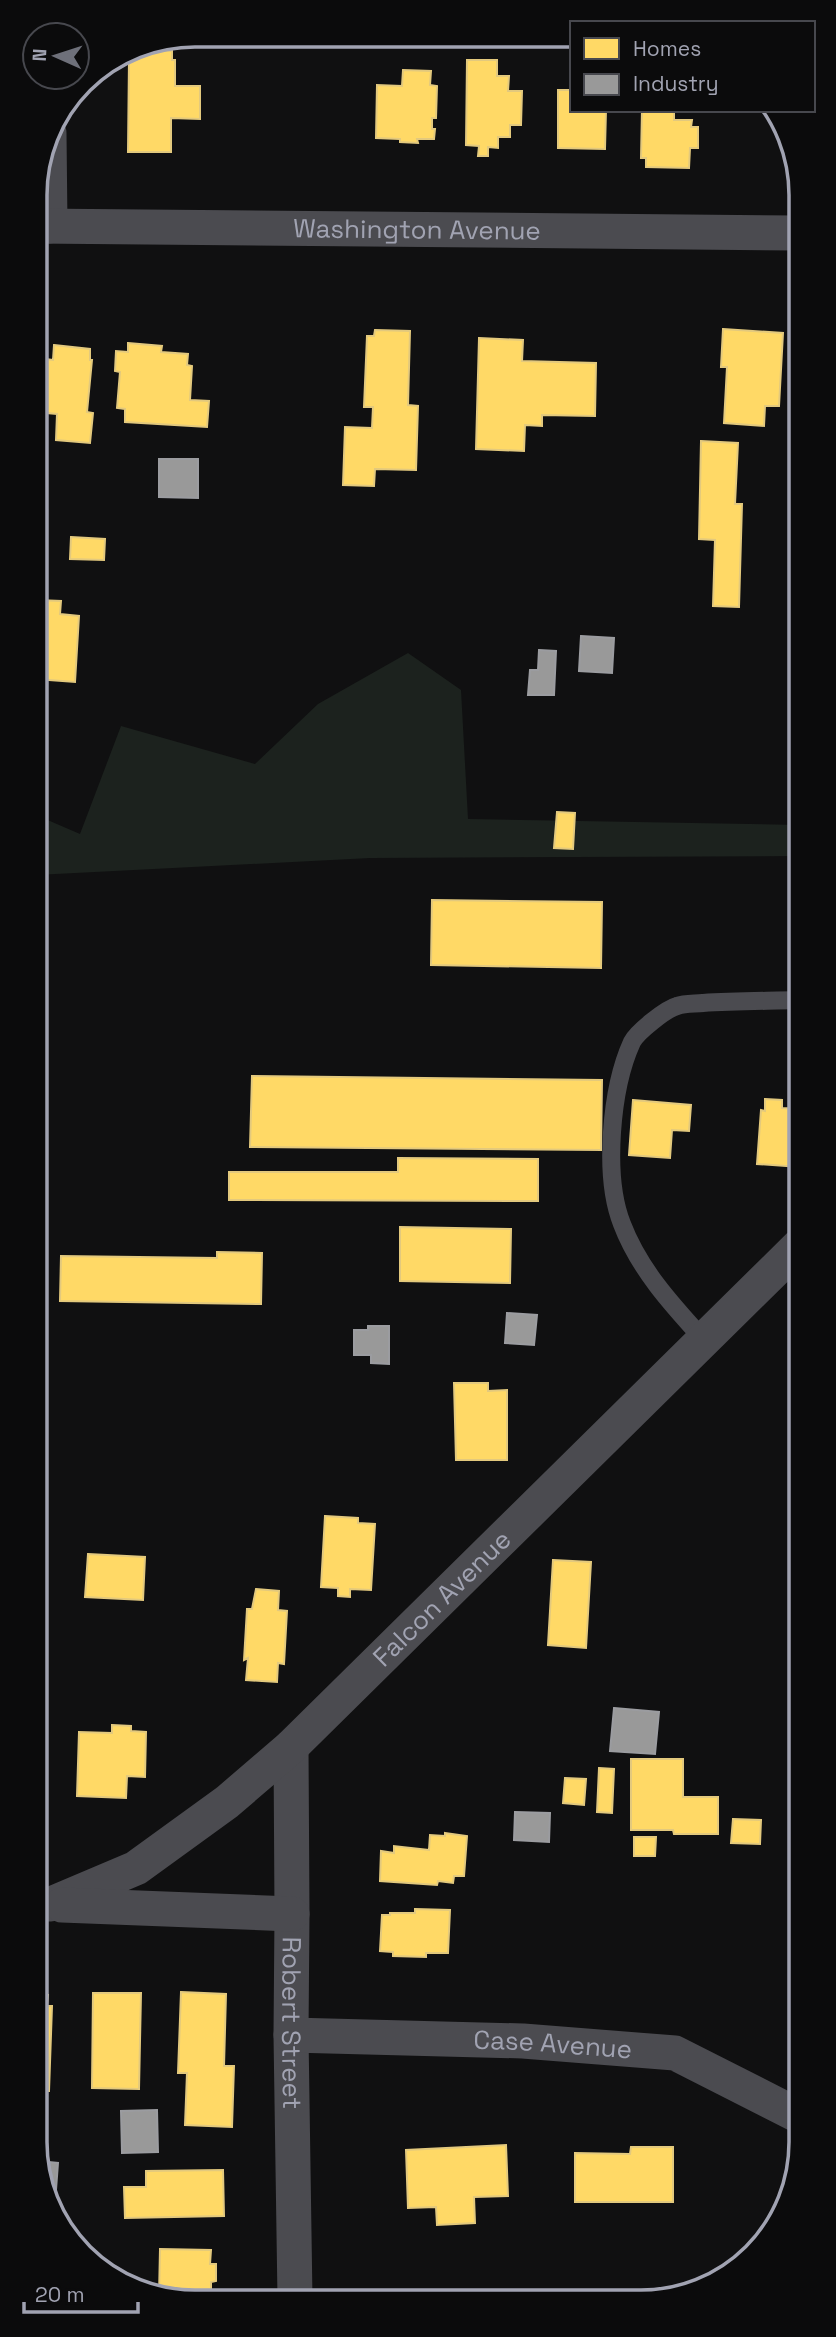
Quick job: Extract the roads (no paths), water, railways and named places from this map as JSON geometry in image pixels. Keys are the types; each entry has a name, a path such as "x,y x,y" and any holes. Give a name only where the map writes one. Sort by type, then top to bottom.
{"street":[{"name":"Washington Avenue","path":"48,226 789,233"},
{"name":"Falcon Avenue","path":"47,1903 136,1868 227,1802 291,1746 788,1256"},
{"name":"Robert Street","path":"291,1746 290,2035 295,2290"},
{"name":"Falcon Avenue","path":"47,1904 292,1914"},
{"name":"Case Avenue","path":"290,2035 523,2041 675,2053 788,2110"}],"lane":[{"path":"704,1340 665,1297 641,1261 621,1223 611,1176 610,1138 621,1076 633,1039 649,1024 676,1006 789,1001"}]}
